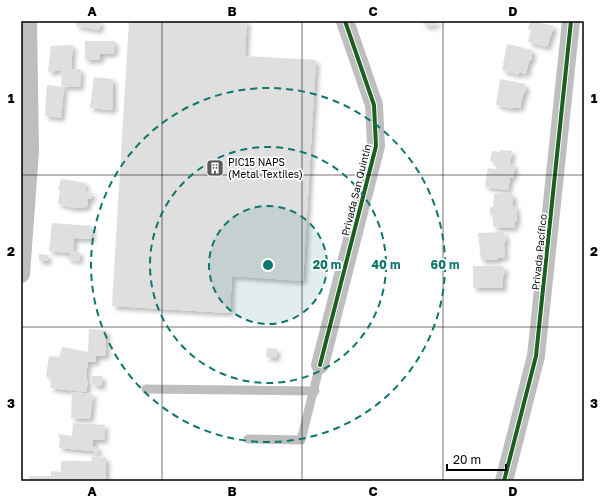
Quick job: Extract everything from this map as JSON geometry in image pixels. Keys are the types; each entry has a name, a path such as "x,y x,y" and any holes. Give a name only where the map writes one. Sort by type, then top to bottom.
{"street":[{"path":"21,274 26,150 28,21"},
{"name":"Privada San Quintín","path":"320,365 376,146 374,105 344,21"},
{"name":"Privada Pacífico","path":"504,481 536,356 571,21"}],"lane":[{"path":"248,439 301,440 315,391 320,365"},
{"path":"146,389 315,391"}],"building":[{"path":"76,21 101,21 99,30 76,26"},
{"name":"PIC15 NAPS (Metal Textiles)","path":"129,21 247,21 245,56 316,60 303,281 232,276 230,313 112,306"},
{"path":"420,21 439,21 433,26 427,26"},
{"path":"530,21 554,26 547,47 528,42 531,30 528,30"},
{"path":"85,41 115,41 114,53 100,54 100,60 85,60"},
{"path":"507,44 532,50 532,59 529,61 526,74 519,72 519,75 502,70"},
{"path":"73,45 71,69 81,69 80,87 61,86 62,70 48,72 51,46"},
{"path":"94,77 113,79 113,110 90,108"},
{"path":"500,79 525,84 526,90 523,95 520,108 513,107 513,109 496,105"},
{"path":"47,85 64,87 61,118 45,116"},
{"path":"500,150 512,151 510,164 515,165 513,178 510,177 508,190 485,187 488,168 497,169 497,165 494,164 494,161 490,161 492,151 500,152"},
{"path":"61,179 86,183 85,191 92,193 92,199 88,199 87,207 74,208 58,204 60,190 58,190"},
{"path":"494,194 513,194 513,206 516,206 517,222 514,222 515,228 493,227 493,215 490,215 490,207 493,207"},
{"path":"52,223 92,226 91,239 74,238 73,251 80,252 79,261 67,259 68,256 70,256 70,253 49,251"},
{"path":"504,232 506,241 504,243 505,257 498,258 498,260 481,260 478,233"},
{"path":"39,254 48,255 48,261 39,261"},
{"path":"473,266 503,266 505,271 503,277 503,288 473,288"},
{"path":"89,329 106,330 106,356 96,356 96,362 88,362 86,380 88,381 86,392 50,388 52,378 46,377 49,356 59,357 62,347 88,352"},
{"path":"267,348 277,349 276,358 266,357"},
{"path":"92,376 102,376 102,386 92,385"},
{"path":"72,392 93,394 90,419 71,418"},
{"path":"73,423 105,425 104,440 93,440 93,447 98,447 98,454 93,453 93,451 59,448 60,439 58,434 72,436"},
{"path":"91,457 106,457 106,481 29,481 29,476 51,476 51,471 61,472 61,461 92,461"}],"cycle path":[{"path":"320,365 376,146 374,105 345,21"},
{"path":"504,481 536,356 571,21"}],"place":[{"name":"PIC15 NAPS (Metal Textiles)","path":"215,168"}]}
